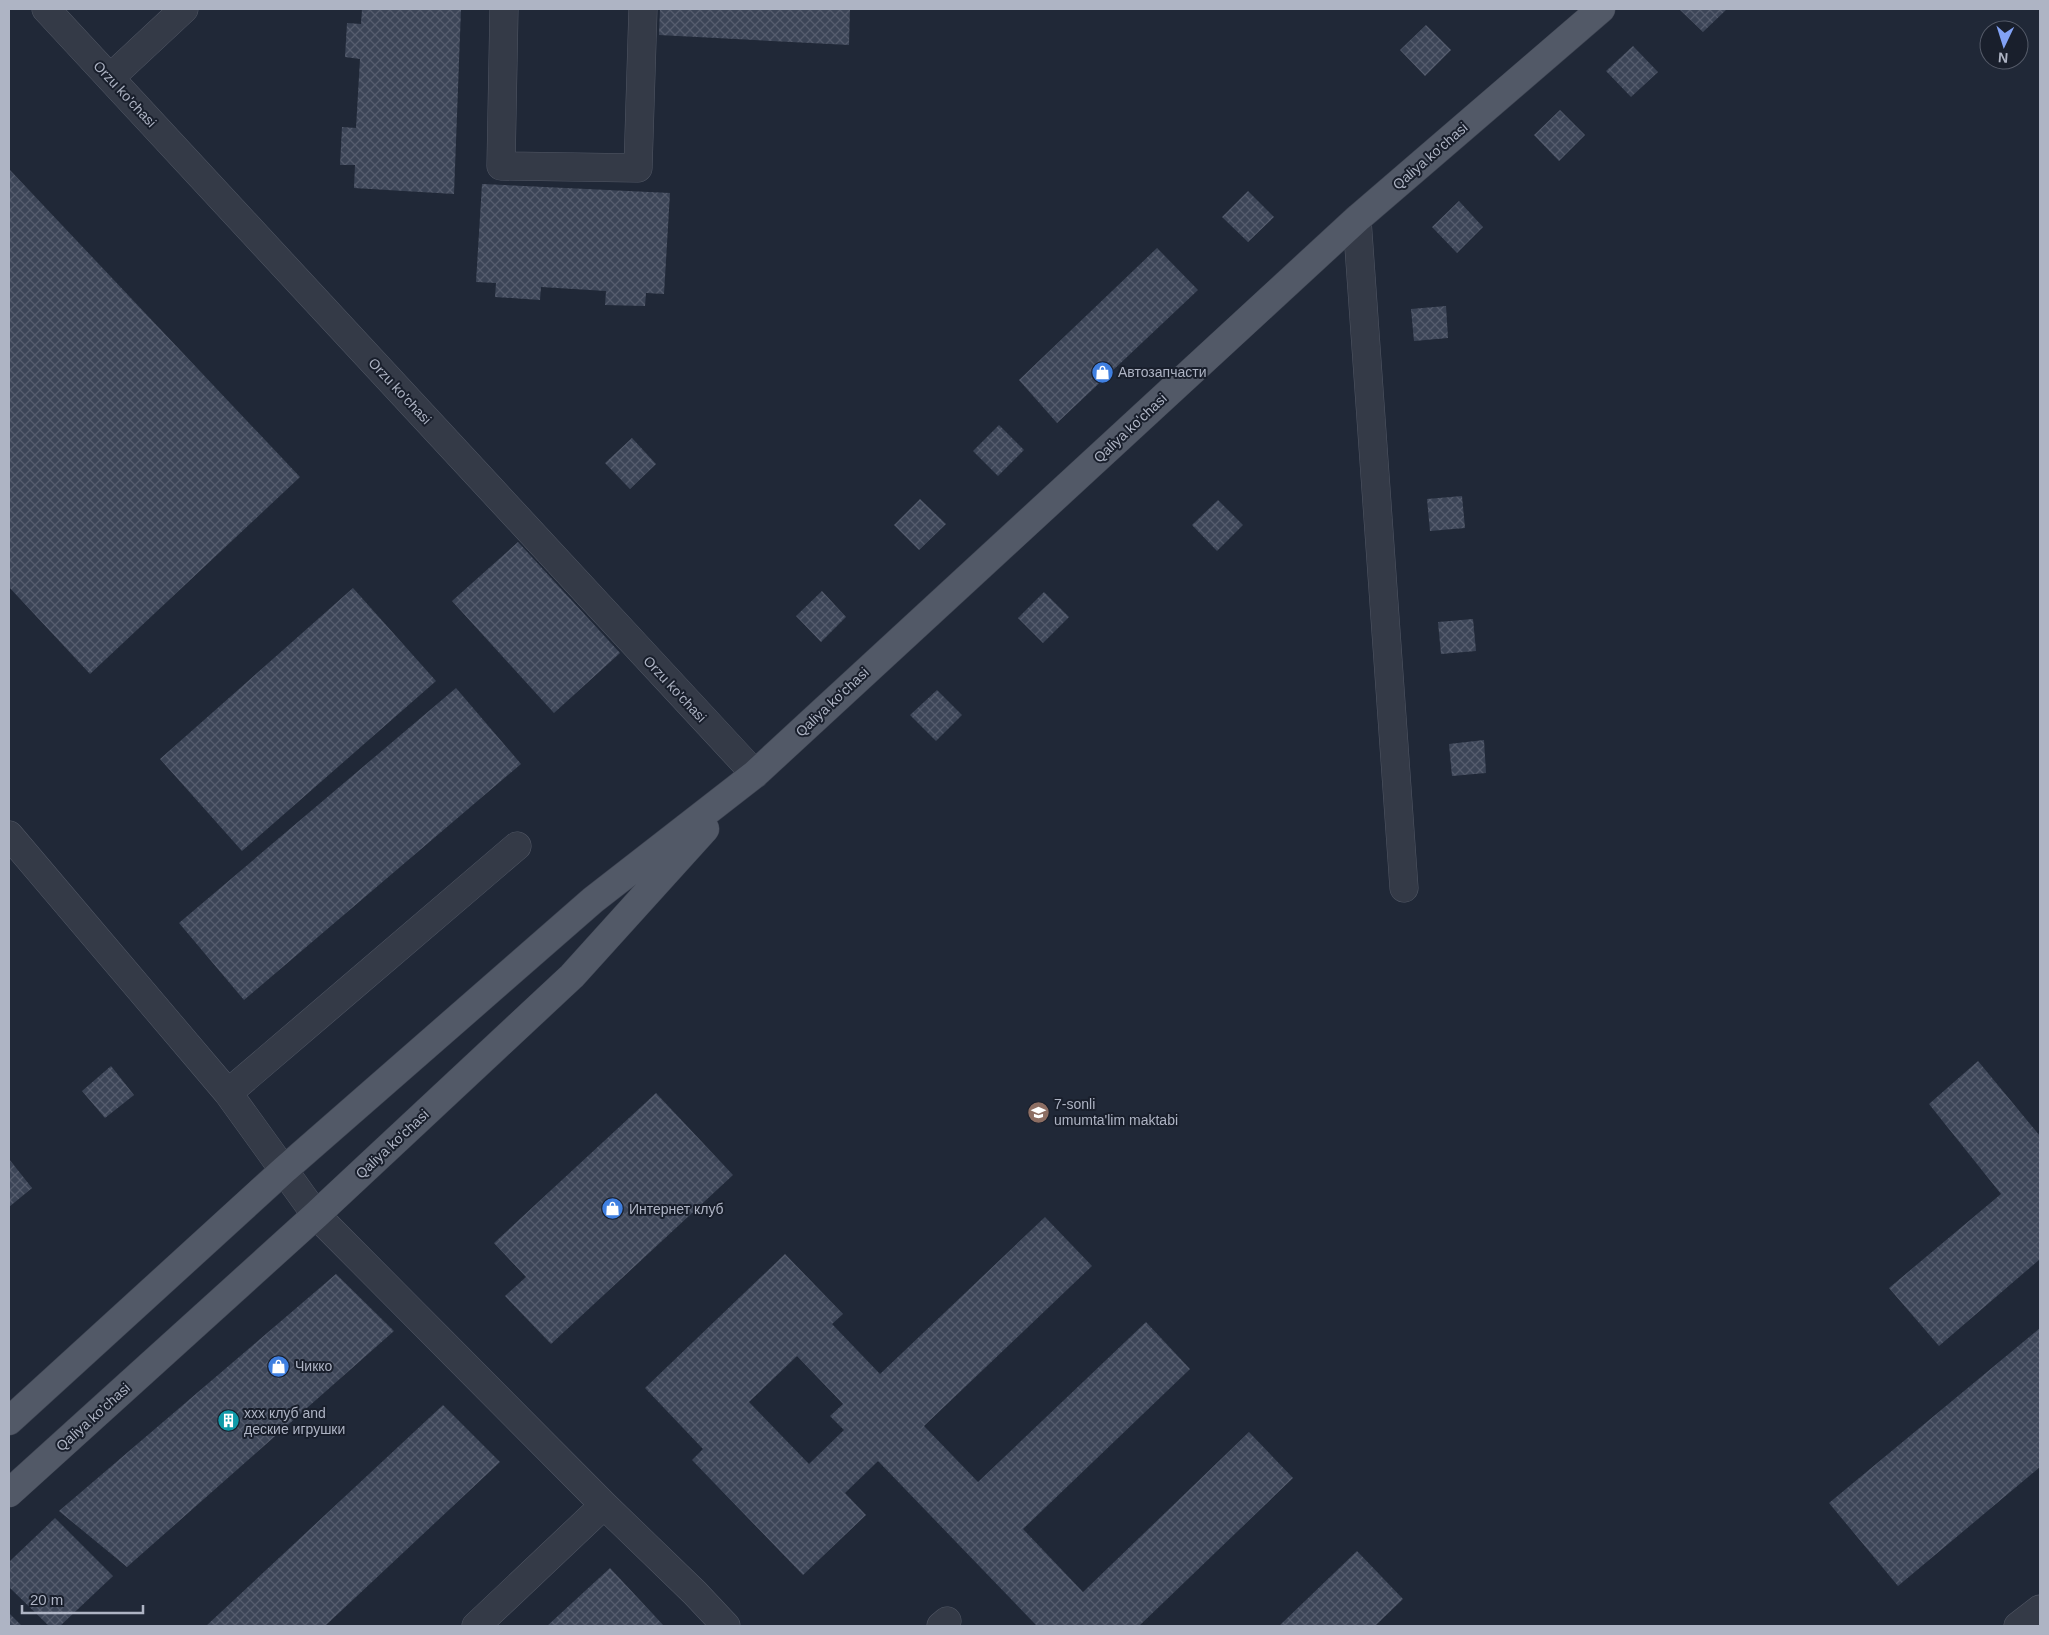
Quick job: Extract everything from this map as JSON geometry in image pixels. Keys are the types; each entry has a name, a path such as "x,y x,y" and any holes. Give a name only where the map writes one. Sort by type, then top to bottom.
{"main road":[{"name":"Qaliya ko'chasi","path":"9,1421 284,1170 593,900 755,774 1357,219 1601,9"},
{"name":"Qaliya ko'chasi","path":"9,1493 316,1216 572,976 755,774"}],"street":[{"name":"Orzu ko'chasi","path":"46,9 755,774"},
{"path":"110,78 184,9"},
{"path":"504,9 501,166 638,168 643,9"},
{"path":"1357,219 1404,888"},
{"path":"9,835 228,1093 316,1216 726,1626"},
{"path":"228,1093 517,846"},
{"path":"476,1626 604,1505"},
{"path":"2018,1626 2040,1609"}],"building":[{"path":"362,9 461,9 454,194 354,188 355,165 340,165 342,127 356,128 360,59 345,57 347,23 361,24"},
{"path":"660,9 850,9 849,45 659,35"},
{"path":"1679,9 1727,9 1703,32"},
{"path":"1426,25 1451,50 1425,76 1400,50"},
{"path":"1633,46 1658,72 1631,97 1606,71"},
{"path":"1560,110 1585,135 1559,161 1534,135"},
{"path":"9,169 300,477 90,674 9,587"},
{"path":"482,184 670,193 664,294 646,293 645,306 605,305 606,291 541,287 540,300 495,297 496,283 476,282"},
{"path":"1248,191 1274,217 1248,242 1222,217"},
{"path":"1459,201 1483,227 1457,253 1432,227"},
{"path":"1157,248 1198,290 1057,423 1019,380"},
{"path":"1446,306 1448,338 1414,341 1411,309"},
{"path":"999,425 1024,450 998,476 973,451"},
{"path":"632,438 656,464 630,489 605,463"},
{"path":"1462,496 1465,528 1430,531 1427,499"},
{"path":"920,499 946,524 919,550 894,525"},
{"path":"1218,500 1243,525 1217,551 1192,525"},
{"path":"518,542 620,653 554,713 452,601"},
{"path":"353,588 436,681 242,851 160,759"},
{"path":"822,591 846,617 821,642 796,616"},
{"path":"1044,592 1069,617 1043,643 1018,618"},
{"path":"1473,619 1476,651 1441,654 1438,622"},
{"path":"456,688 521,764 244,1000 179,923"},
{"path":"937,690 962,715 936,741 910,715"},
{"path":"1484,740 1486,773 1452,776 1449,744"},
{"path":"1978,1061 2040,1136 2040,1259 1939,1346 1889,1288 2001,1194 1929,1104"},
{"path":"111,1066 134,1095 105,1118 82,1091"},
{"name":"Интернет клуб","path":"656,1093 733,1175 551,1344 505,1296 526,1277 494,1243"},
{"path":"9,1159 32,1188 9,1207"},
{"path":"1045,1217 1092,1266 924,1426 978,1482 1146,1322 1190,1369 1023,1529 1083,1592 1249,1432 1293,1478 1139,1626 1037,1626 878,1461 845,1493 866,1515 803,1575 692,1460 703,1449 645,1388 785,1254 843,1314 832,1324 880,1374","holes":["797,1356 843,1404 830,1416 844,1430 809,1464 749,1402"]},
{"name":"ххх клуб and деские игрушки","path":"336,1274 394,1331 127,1567 59,1511"},
{"path":"2040,1328 2040,1467 1898,1586 1829,1503"},
{"path":"443,1405 500,1462 325,1626 206,1626"},
{"path":"55,1518 113,1576 60,1626 49,1626 9,1587 9,1562"},
{"path":"1357,1551 1403,1599 1375,1626 1279,1626"},
{"path":"610,1568 664,1626 547,1626"},
{"path":"9,1613 22,1626 9,1626"}],"place":[{"name":"Автозапчасти","path":"1102,372"},
{"name":"7-sonli umumta'lim maktabi","path":"1038,1112"},
{"name":"Интернет клуб","path":"613,1209"},
{"name":"Чикко","path":"279,1366"},
{"name":"ххх клуб and деские игрушки","path":"228,1421"}]}
